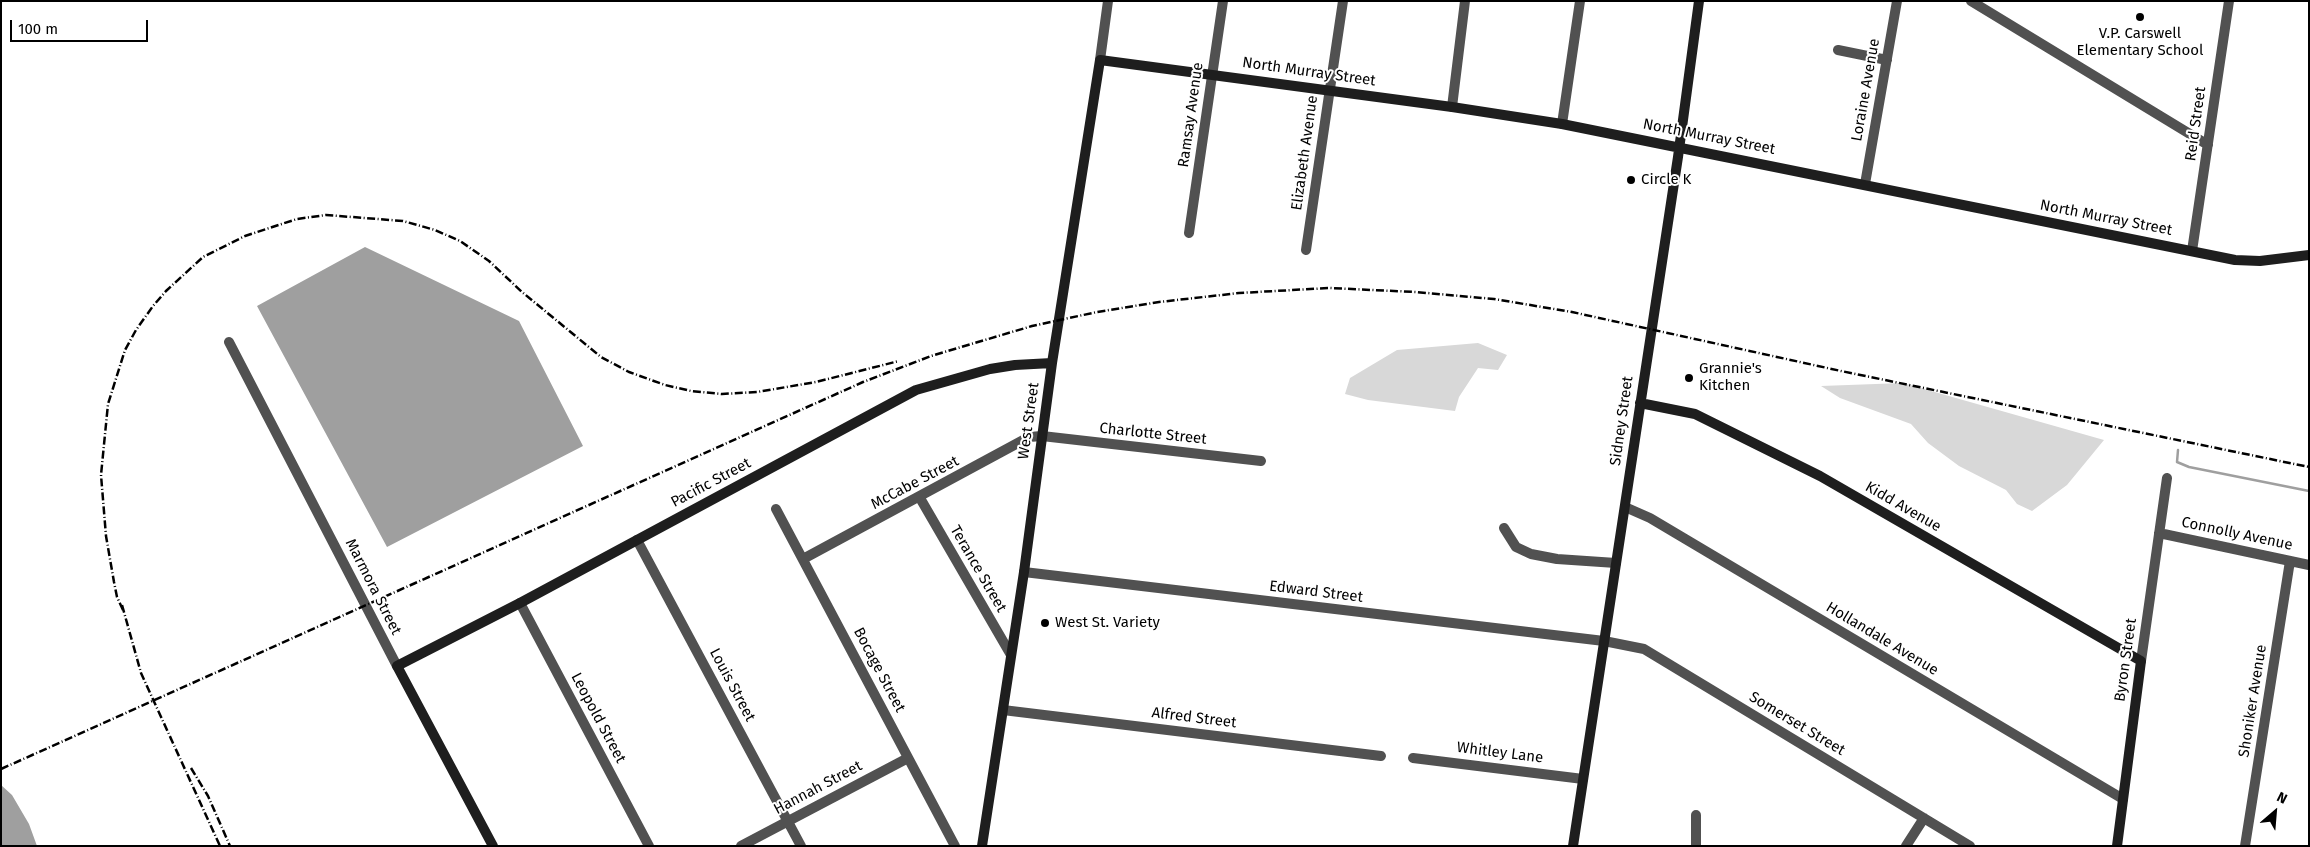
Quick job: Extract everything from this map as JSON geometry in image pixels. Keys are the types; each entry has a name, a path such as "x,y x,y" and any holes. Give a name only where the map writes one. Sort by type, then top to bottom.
{"street":[{"name":"West Street","path":"982,846 1024,572 1052,363 1108,1"},
{"name":"Ramsay Avenue","path":"1189,233 1223,1"},
{"name":"Elizabeth Avenue","path":"1306,250 1343,1"},
{"path":"1452,107 1465,1"},
{"path":"1562,124 1580,1"},
{"name":"Sidney Street","path":"1573,846 1680,146 1699,1"},
{"name":"Loraine Avenue","path":"1865,184 1897,1"},
{"path":"1971,1 2208,145"},
{"name":"Reid Street","path":"2192,251 2229,1"},
{"path":"1838,50 1887,60"},
{"name":"North Murray Street","path":"1100,60 1330,90 1562,124 1680,146 2235,260 2260,261 2309,255"},
{"name":"Marmora Street","path":"229,342 397,666 493,846"},
{"name":"Pacific Street","path":"397,666 520,603 916,390 990,369 1014,365 1052,363"},
{"name":"Kidd Avenue","path":"1640,403 1695,414 1820,476 2141,661"},
{"name":"Charlotte Street","path":"1042,436 1261,461"},
{"name":"McCabe Street","path":"802,559 920,498 1029,437 1042,436"},
{"name":"Byron Street","path":"2116,846 2167,478"},
{"name":"Terance Street","path":"920,498 1010,655"},
{"name":"Hollandale Avenue","path":"1625,507 1650,518 2123,799"},
{"name":"Bocage Street","path":"776,509 955,846"},
{"path":"1504,528 1511,541 1523,551 1550,558 1616,564"},
{"name":"Connolly Avenue","path":"2159,533 2309,565"},
{"name":"Louis Street","path":"637,540 801,846"},
{"name":"Shoniker Avenue","path":"2245,846 2290,561"},
{"name":"Edward Street","path":"1024,572 1604,642"},
{"name":"Leopold Street","path":"520,603 649,846"},
{"name":"Somerset Street","path":"1604,642 1644,649 1970,846"},
{"name":"Alfred Street","path":"1003,710 1381,756"},
{"name":"Hannah Street","path":"741,846 908,758"},
{"name":"Whitley Lane","path":"1413,758 1583,779"},
{"path":"1696,815 1696,846"},
{"path":"1906,846 1924,818"}],"shaded area":[{"path":"365,247 519,321 583,446 387,547 257,306"},
{"path":"1478,343 1507,355 1498,370 1478,368 1459,397 1455,411 1368,400 1345,394 1350,378 1397,350"},
{"path":"1903,383 2104,440 2067,485 2032,511 2017,504 2006,490 1959,466 1928,443 1911,424 1840,398 1821,386"},
{"path":"1,785 12,795 29,824 37,846 1,846"}],"waterway":[{"path":"2178,450 2177,462 2189,467 2309,491"}],"railway":[{"path":"123,610 117,597 106,536 101,475 108,404 125,350 153,306 166,291 203,257 245,236 297,219 326,215 403,221 435,230 460,241 489,261 522,292 601,357 629,372 665,385 691,391 722,394 757,392 816,382 899,361"},
{"path":"1,769 863,382 931,356 1032,326 1097,312 1159,302 1239,293 1329,288 1416,292 1494,299 1572,312 1841,371 2309,467"},
{"path":"122,605 141,673 220,846"},
{"path":"191,768 208,796 230,846"}],"place":[{"name":"V.P. Carswell Elementary School","path":"2140,17"},
{"name":"Circle K","path":"1631,180"},
{"name":"Grannie's Kitchen","path":"1689,378"},
{"name":"West St. Variety","path":"1045,623"}]}
